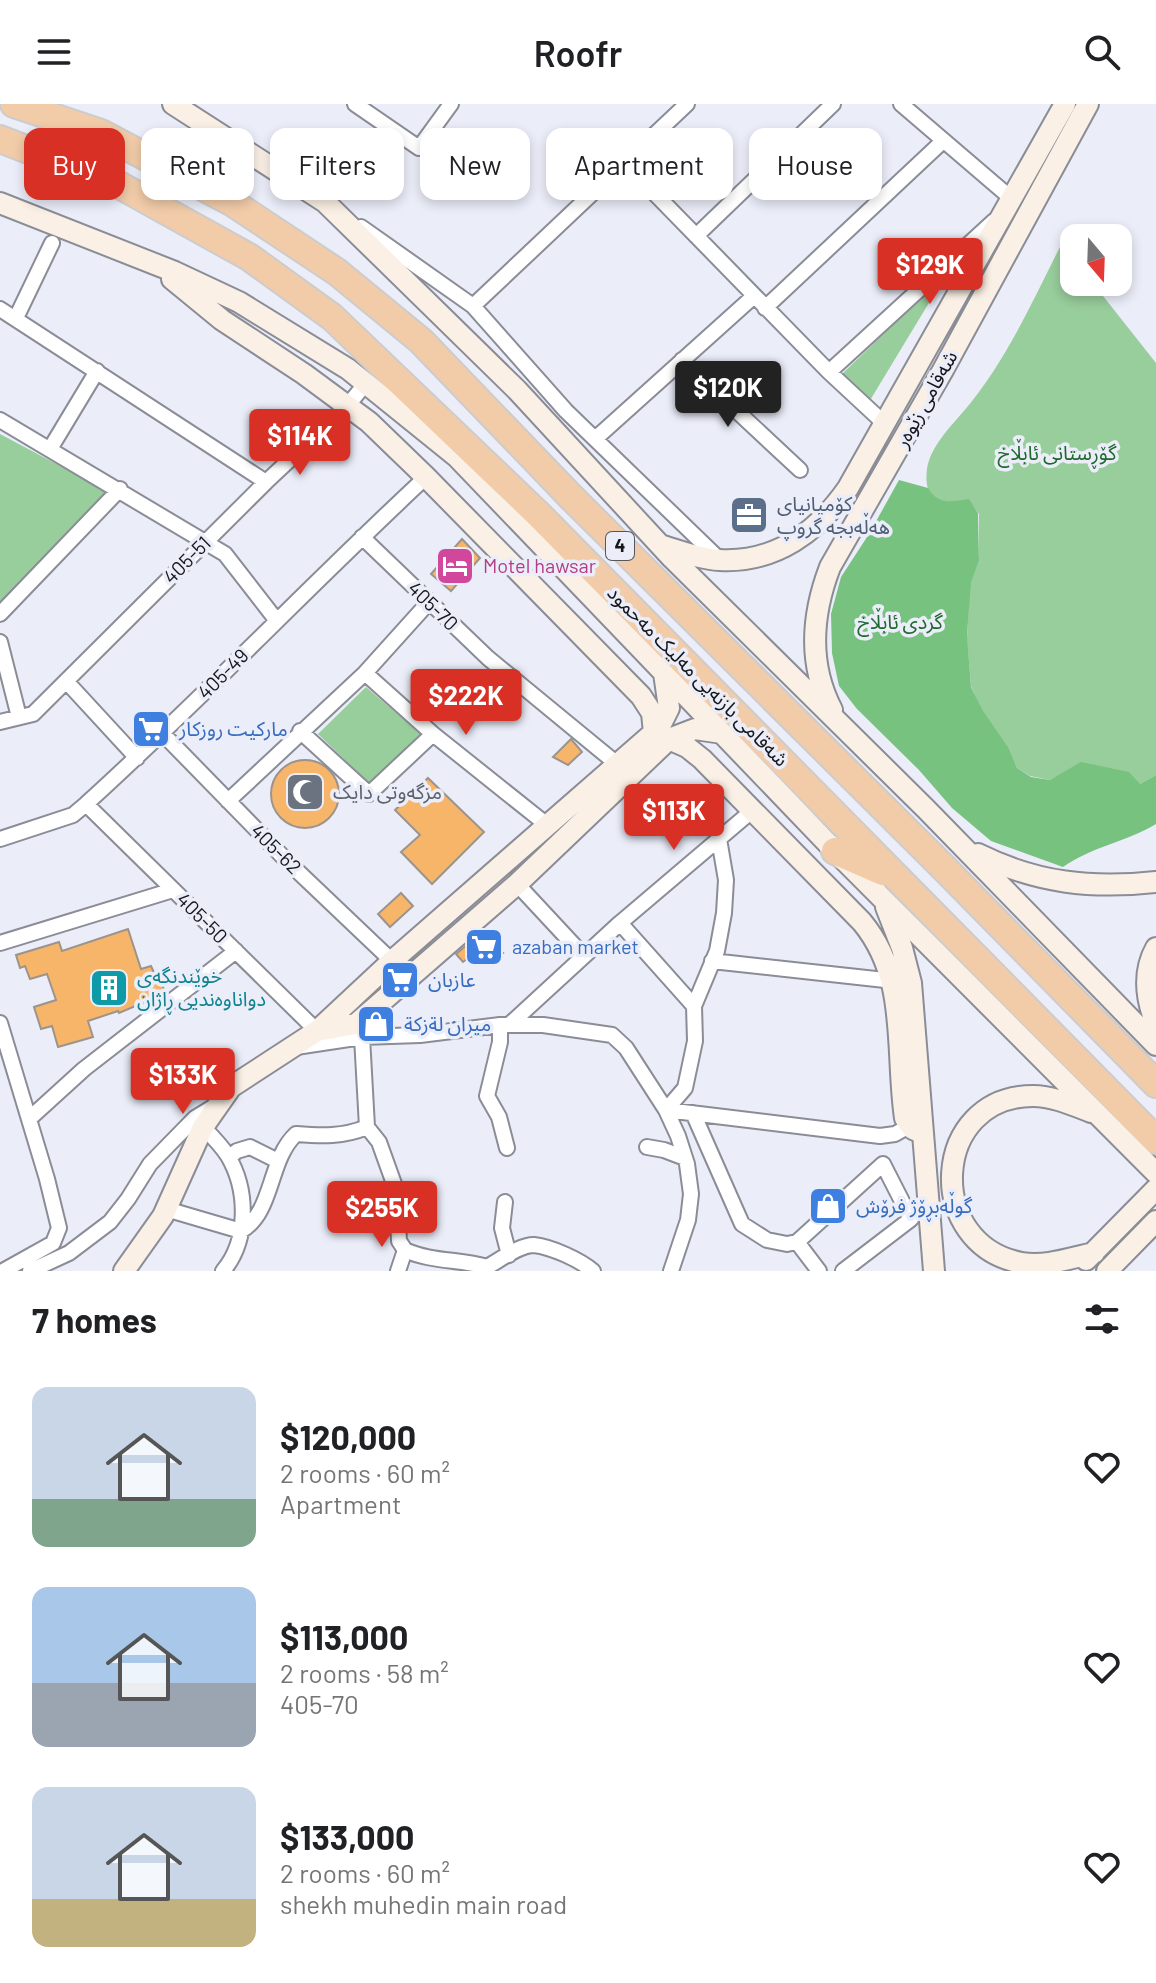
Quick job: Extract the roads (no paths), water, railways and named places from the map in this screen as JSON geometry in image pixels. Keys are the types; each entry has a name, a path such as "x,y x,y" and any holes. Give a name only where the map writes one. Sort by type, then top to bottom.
{"highway":[{"name":"شەقامی بازنەیی مەلیک مەحمود","path":"14,104 101,133 233,203 337,272 421,341 571,497 1156,1084"},
{"name":"شەقامی بازنەیی مەلیک مەحمود","path":"0,139 121,186 249,257 332,317 539,515 891,889 1151,1157"},
{"path":"442,422 457,457"},
{"path":"835,851 891,889"}],"main road":[{"path":"173,104 325,202 507,381 660,545 962,846 1156,1045"},
{"name":"شەقامی زێوەر","path":"720,560 759,556 779,550 806,534 831,513 885,424 1065,104"},
{"name":"شەقامی زێوەر","path":"840,724 823,687 814,647 820,593 830,567 943,370 1088,104"},
{"path":"0,203 150,262 239,302 348,369 457,457 835,851"},
{"path":"150,262 222,320 348,405 389,440 641,696 662,736 695,752 871,932 885,956 894,981 904,1113 916,1129"},
{"path":"930,342 943,370"},
{"path":"660,545 720,560"},
{"path":"317,1031 356,1024 517,884 662,736 669,708 664,673"},
{"path":"124,1271 166,1209 203,1127 231,1087 317,1031 392,961 617,764 662,736 695,729 722,733"},
{"path":"962,846 1009,868 1053,881 1113,887 1156,882"},
{"path":"891,889 1100,1115 1151,1157"},
{"path":"891,889 911,983 916,1129 934,1271"},
{"path":"1156,948 1147,975 1147,1003 1156,1024"},
{"path":"1094,1253 1032,1264 1019,1263 995,1253 970,1233 959,1216 952,1198 950,1178 953,1158 970,1124 999,1102 1017,1097 1054,1098 1100,1115"},
{"path":"1075,1271 1156,1189"},
{"path":"1107,1271 1156,1221"}],"street":[{"path":"355,104 419,148 451,104"},
{"path":"662,128 687,104"},
{"path":"696,236 833,104"},
{"path":"829,372 1009,205 901,104"},
{"path":"765,308 943,141"},
{"path":"473,306 586,200"},
{"path":"661,200 829,372 885,424"},
{"path":"325,202 473,306 566,411 720,560"},
{"path":"16,318 52,243"},
{"path":"595,439 754,296"},
{"path":"0,309 266,482"},
{"path":"682,360 800,470"},
{"path":"507,381 525,364"},
{"path":"50,449 97,371"},
{"name":"405-51","path":"0,722 33,714 266,482 348,405 366,383"},
{"path":"0,420 225,554 277,621"},
{"name":"405-49","path":"0,839 73,815 86,804 163,734 426,477"},
{"path":"0,614 120,489"},
{"name":"405-70","path":"362,537 488,658 617,764"},
{"path":"228,801 365,673 429,602"},
{"path":"0,642 19,717"},
{"path":"365,673 433,734 547,825"},
{"path":"66,681 137,758"},
{"path":"300,731 369,794 433,734"},
{"name":"405-62","path":"163,734 392,961"},
{"name":"405-50","path":"86,804 317,1031"},
{"path":"507,1148 499,1117 487,1096 505,1025 753,810"},
{"path":"666,1110 685,1088 695,1041 694,1006 717,951 726,880 719,839"},
{"path":"517,884 584,956"},
{"path":"0,943 173,890"},
{"path":"620,923 694,1006"},
{"path":"29,1119 84,1069 236,951"},
{"path":"712,961 894,981"},
{"path":"0,1023 59,1228 53,1243 3,1271"},
{"path":"294,1048 362,1037 420,1035 505,1025 543,1025 612,1035 626,1048 666,1110 685,1158 691,1194 688,1220 671,1271"},
{"path":"362,1037 367,1127 379,1142 402,1206 398,1222 399,1241 405,1250 433,1260 467,1261 487,1267 535,1245 580,1260 593,1271"},
{"path":"30,1271 69,1253 110,1222 150,1164 177,1134 195,1118 220,1103"},
{"path":"666,1110 880,1136 916,1129"},
{"path":"693,1113 742,1224 767,1240 787,1244 797,1242 883,1164 911,1219 843,1271"},
{"path":"203,1127 229,1157 243,1197 241,1231 235,1253 225,1270"},
{"path":"166,1209 241,1231 255,1223 284,1145 296,1134 330,1137 367,1127"},
{"path":"229,1157 250,1147 278,1161"},
{"path":"647,1147 685,1158"},
{"path":"505,1202 502,1228 509,1255"},
{"path":"797,1242 819,1271"},
{"path":"398,1271 405,1250"}],"place":[{"name":"کۆمپانیای ھەڵەبجە گروپ","path":"749,515"},
{"name":"Motel hawsar","path":"455,566"},
{"name":"ماركيت روزكار","path":"151,729"},
{"name":"مزگەوتی دایک","path":"305,792"},
{"name":"azaban market","path":"484,947"},
{"name":"عازبان","path":"400,980"},
{"name":"خوێندنگەی دواناوەندیی ڕاژان","path":"109,988"},
{"name":"ميران لةزكة","path":"376,1024"},
{"name":"گوڵەبڕۆژ فرۆش","path":"828,1206"}],"park label":[{"name":"گۆڕستانی ئابڵاخ","path":"1057,453"},
{"name":"گردی ئابڵاخ","path":"900,622"}]}
